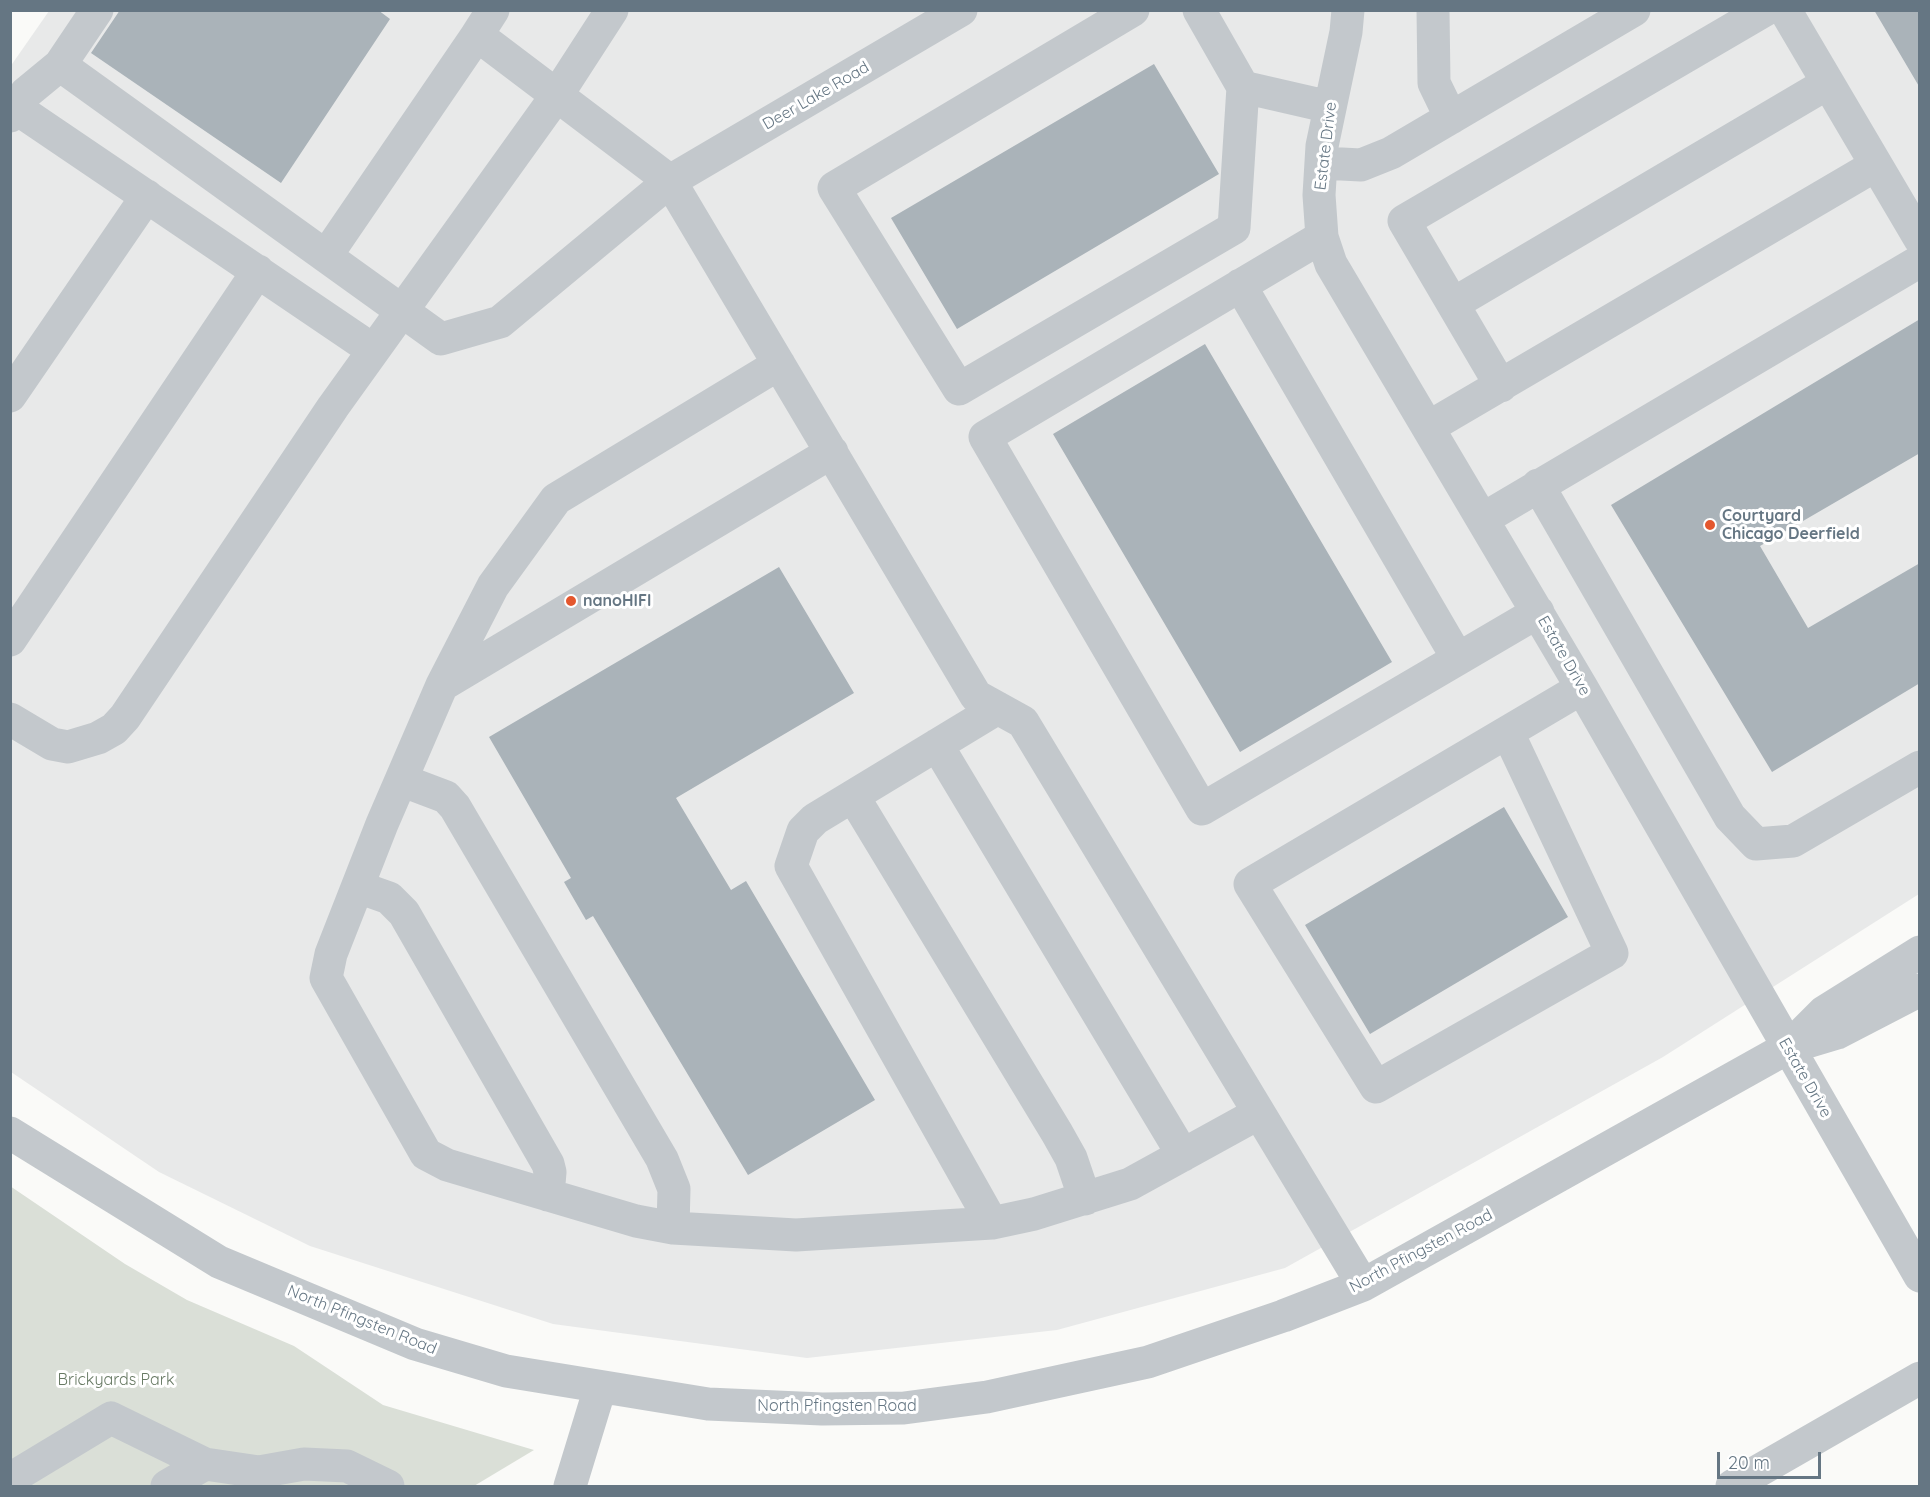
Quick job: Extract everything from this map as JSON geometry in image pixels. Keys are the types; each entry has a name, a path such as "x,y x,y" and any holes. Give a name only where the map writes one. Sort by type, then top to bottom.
{"street":[{"path":"97,10 60,65 26,93 13,112 147,196 373,350"},
{"path":"10,719 52,744 68,747 98,738 114,729 373,350 557,95 612,10"},
{"name":"Deer Lake Road","path":"401,310 441,339 500,322 670,180 961,10"},
{"path":"1133,10 834,188 958,389 1234,228 1243,87 1199,10"},
{"name":"Estate Drive","path":"1348,10 1346,32 1330,107 1319,195 1322,237 1331,264 1484,519 1920,1276"},
{"path":"1433,10 1434,83 1451,118"},
{"path":"1322,163 1361,165 1391,153 1634,10"},
{"path":"1502,386 1404,221 1765,10"},
{"path":"1785,10 1920,239"},
{"path":"326,256 485,23 557,95 670,180 976,696 1023,722 1363,1285"},
{"path":"60,65 401,310"},
{"path":"1453,304 1828,83"},
{"path":"1243,87 1330,107"},
{"path":"1429,427 1876,165"},
{"path":"10,396 147,196"},
{"path":"1322,237 985,437 1202,809 1538,612"},
{"path":"1484,519 1920,261"},
{"path":"10,640 258,271"},
{"path":"1240,285 1458,659"},
{"path":"779,364 556,499 493,586 442,685 357,887 331,954 327,978 426,1154 447,1165 636,1221 673,1228 796,1234 992,1223 1085,1199 1130,1184 1259,1113"},
{"path":"442,685 832,452"},
{"path":"1539,485 1730,817 1756,844 1792,841 1920,767"},
{"path":"1508,733 1612,953 1376,1087 1251,884 1582,688"},
{"path":"992,1223 791,866 803,831 815,819 998,708"},
{"path":"937,745 1182,1155"},
{"path":"401,780 446,796 454,807 662,1159 674,1189 673,1228"},
{"path":"853,796 1057,1133 1071,1158 1085,1199"},
{"path":"357,887 389,898 404,913 548,1164 550,1172 548,1195"},
{"name":"North Pfingsten Road","path":"1787,1048 1824,1012 1920,952"},
{"name":"North Pfingsten Road","path":"10,1133 219,1262 415,1344 506,1371 708,1404 822,1409 904,1408 987,1397 1148,1362 1283,1316 1363,1285 1787,1048 1837,1034 1920,990"},
{"path":"1732,1486 1920,1378"},
{"path":"570,1486 600,1388"},
{"path":"10,1479 111,1418 205,1464 259,1472 304,1464 347,1466 388,1486"},
{"path":"167,1486 205,1464"}],"shaded area":[{"path":"49,11 1919,11 1919,894 1663,1057 1285,1268 1057,1330 807,1358 553,1324 310,1246 159,1172 11,1072 10,67"}],"green space":[{"name":"Brickyards Park","path":"10,1186 125,1264 187,1300 294,1346 383,1405 534,1450 474,1486 11,1486"}],"building":[{"path":"120,10 378,10 390,19 281,183 91,53"},
{"path":"1874,10 1920,10 1920,88"},
{"path":"1154,64 1219,174 957,329 891,218"},
{"name":"Courtyard Chicago Deerfield","path":"1920,319 1920,453 1760,546 1808,628 1920,563 1920,683 1772,772 1611,505"},
{"path":"1205,344 1392,662 1240,752 1053,434"},
{"path":"779,567 854,693 676,798 731,890 746,881 875,1100 748,1175 593,916 586,920 564,882 571,878 489,737"},
{"path":"1504,807 1568,917 1370,1034 1305,925"}],"place":[{"name":"Courtyard Chicago Deerfield","path":"1710,525"},
{"name":"nanoHIFI","path":"571,601"}]}
